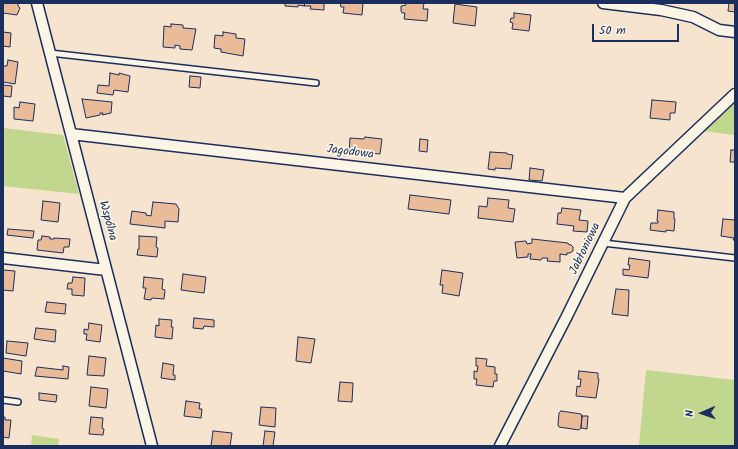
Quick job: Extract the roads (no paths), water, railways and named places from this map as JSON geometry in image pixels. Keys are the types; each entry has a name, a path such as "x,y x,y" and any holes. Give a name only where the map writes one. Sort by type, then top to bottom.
{"street":[{"name":"Wspólna","path":"38,3 152,446"},
{"path":"603,3 660,10 693,17 719,30 735,32"},
{"name":"Jabłoniowa","path":"500,446 567,316 625,198 735,94"},
{"name":"Jagodowa","path":"71,134 625,198"},
{"path":"3,258 106,270"}],"lane":[{"path":"50,53 316,83"},
{"path":"603,243 735,258"},
{"path":"3,400 18,402"}]}
